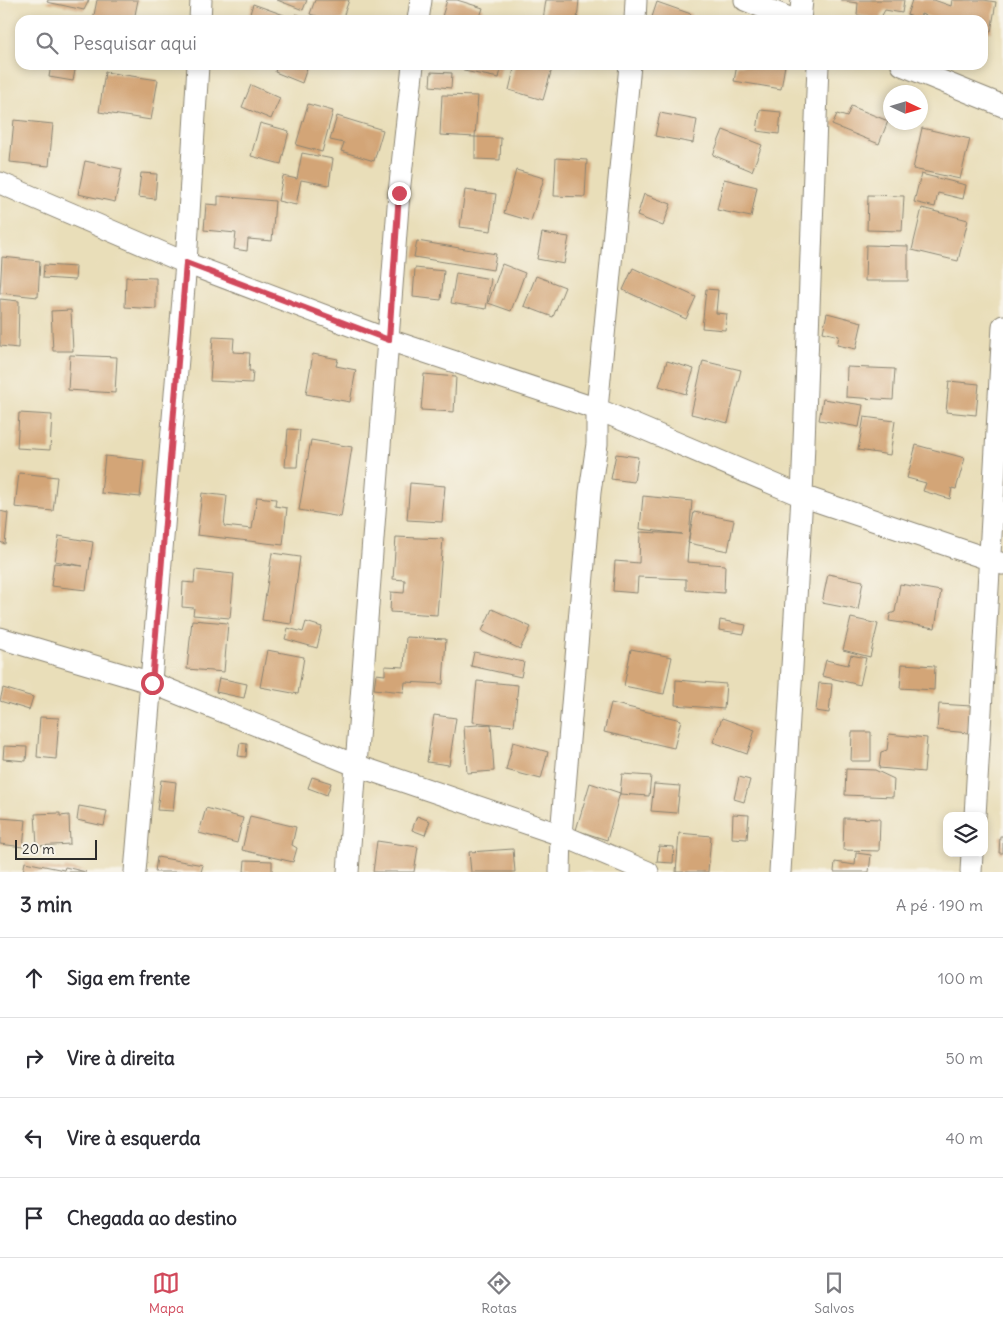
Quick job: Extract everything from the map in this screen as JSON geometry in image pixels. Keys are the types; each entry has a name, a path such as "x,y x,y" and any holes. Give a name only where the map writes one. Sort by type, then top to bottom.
{"street":[{"path":"200,15 201,0"},
{"path":"419,15 421,0"},
{"path":"634,15 636,0"},
{"path":"746,0 782,15"},
{"path":"800,15 802,0"},
{"path":"135,872 186,263 198,70"},
{"path":"348,872 399,193 412,70"},
{"path":"560,872 561,835 590,492 597,444 597,409 630,70"},
{"path":"780,872 802,496 818,70"},
{"path":"914,70 1003,106"},
{"path":"0,183 186,263 389,340 597,409 802,496 996,562"},
{"path":"975,812 996,562 1003,326"},
{"path":"0,638 152,683 356,765 561,835 648,872"},
{"path":"971,872 972,857"}],"building":[{"path":"48,0 89,0 84,10 47,2"},
{"path":"97,0 138,0 135,15 94,15"},
{"path":"277,0 307,0 303,10"},
{"path":"315,0 349,0 344,15 310,14"},
{"path":"447,0 457,0 483,8 481,15 442,15"},
{"path":"546,0 579,0 578,15 544,15"},
{"path":"904,0 902,13 885,10 882,15 857,15 858,3 841,1"},
{"path":"912,0 934,0 951,6 952,0 996,2 991,32 988,31 988,15 907,15"},
{"path":"657,2 691,14 691,15 653,15"},
{"path":"253,4 284,15 250,15"},
{"path":"50,70 75,70 73,81 49,77"},
{"path":"276,70 306,70 302,83 275,72"},
{"path":"464,70 501,70 499,78"},
{"path":"514,70 552,70 543,100 509,90"},
{"path":"736,70 784,70 781,89 734,81"},
{"path":"105,72 158,80 151,120 99,112"},
{"path":"431,72 452,73 451,88 430,86"},
{"path":"251,85 280,98 271,119 242,107"},
{"path":"442,95 478,96 475,137 440,135"},
{"path":"308,104 333,111 322,152 296,145"},
{"path":"851,106 883,119 884,130 879,144 832,125 837,114 847,117"},
{"path":"760,110 781,112 779,134 757,131"},
{"path":"660,113 697,120 693,143 655,136"},
{"path":"337,116 383,130 374,161 341,151 344,143 330,140"},
{"path":"14,120 53,124 49,166 10,162"},
{"path":"260,123 289,131 281,164 251,156"},
{"path":"928,129 970,139 960,179 913,169 922,130"},
{"path":"723,130 762,145 752,171 713,155"},
{"path":"475,137 501,138 500,160 475,159"},
{"path":"302,153 333,159 329,185 301,180 296,205 278,201 283,176 297,179"},
{"path":"556,158 587,160 585,197 554,196"},
{"path":"85,161 122,169 115,202 78,194"},
{"path":"516,170 544,178 531,221 504,213"},
{"path":"141,173 157,174 155,199 138,197"},
{"path":"921,174 966,185 963,199 938,193 935,207 914,202"},
{"path":"724,179 757,187 751,217 717,210"},
{"path":"465,190 496,194 491,231 460,227"},
{"path":"644,194 671,204 663,226 637,216"},
{"path":"868,195 904,196 902,231 867,230"},
{"path":"218,196 275,201 272,241 248,239 247,251 234,249 236,233 204,230 206,204 218,205"},
{"path":"922,208 968,220 958,261 912,250"},
{"path":"542,233 569,237 564,264 537,259"},
{"path":"417,241 496,254 493,270 414,257"},
{"path":"866,245 908,246 908,281 865,281"},
{"path":"2,257 40,261 38,297 0,293"},
{"path":"502,264 525,273 511,311 488,303"},
{"path":"44,265 76,267 75,280 43,278"},
{"path":"415,268 444,271 441,300 413,297"},
{"path":"633,268 696,297 686,319 623,290"},
{"path":"456,273 491,279 486,309 451,303"},
{"path":"536,276 565,287 553,317 524,306"},
{"path":"126,277 156,278 156,309 125,307"},
{"path":"706,289 718,290 716,313 727,314 725,330 702,328"},
{"path":"0,299 19,301 18,348 0,346"},
{"path":"71,310 73,351 53,351 51,311"},
{"path":"827,313 862,322 856,349 837,345 839,336 823,332"},
{"path":"213,337 234,338 233,352 250,353 249,371 253,371 252,383 210,381"},
{"path":"313,354 338,359 336,366 356,370 350,402 306,394"},
{"path":"70,355 117,357 115,393 68,390"},
{"path":"667,361 694,369 686,394 659,386"},
{"path":"703,361 741,370 728,423 691,414"},
{"path":"847,367 895,369 893,400 846,397"},
{"path":"424,374 456,377 454,412 421,410"},
{"path":"949,381 979,384 976,415 946,412"},
{"path":"823,399 863,405 859,427 819,420"},
{"path":"19,413 52,415 50,450 17,448"},
{"path":"864,417 895,421 890,455 858,450"},
{"path":"288,429 300,430 297,467 285,467"},
{"path":"311,440 352,447 341,517 299,510"},
{"path":"916,445 965,458 956,489 952,488 950,499 923,491 926,483 907,478"},
{"path":"616,454 638,457 634,482 611,479"},
{"path":"105,456 144,460 140,497 101,493"},
{"path":"19,473 57,477 53,511 15,507"},
{"path":"410,483 445,486 442,522 407,520"},
{"path":"202,493 227,496 224,526 252,529 257,497 276,499 275,506 287,508 283,545 197,535"},
{"path":"643,496 692,501 687,562 725,565 724,593 686,590 686,579 638,577 637,593 613,591 615,561 639,563 640,532 682,534 640,529"},
{"path":"0,511 8,513 5,544 0,542"},
{"path":"694,512 734,520 728,551 688,543"},
{"path":"59,536 93,542 86,590 51,586 54,563 83,566 55,561"},
{"path":"396,537 443,539 437,615 390,612 391,592 404,593 405,580 393,579"},
{"path":"272,553 300,557 291,624 262,620"},
{"path":"195,570 234,574 230,618 193,615 194,608 182,607 183,582 194,583"},
{"path":"828,574 863,581 858,610 822,603"},
{"path":"900,584 941,591 935,628 889,621 890,614 895,612"},
{"path":"492,609 531,627 520,649 482,631"},
{"path":"851,618 878,624 870,657 843,650"},
{"path":"192,620 228,623 224,672 187,669"},
{"path":"720,620 746,625 744,634 719,630"},
{"path":"306,622 322,627 317,648 285,639 288,628 303,632"},
{"path":"406,637 446,639 443,684 405,682 404,692 374,689 376,674 385,675 385,666 404,667"},
{"path":"631,649 672,657 664,694 624,686"},
{"path":"267,650 304,657 298,694 260,687"},
{"path":"474,652 524,662 521,677 471,666"},
{"path":"851,655 866,658 860,685 822,676 826,660 848,665"},
{"path":"902,664 935,666 934,690 900,688"},
{"path":"219,678 247,684 244,698 216,692"},
{"path":"676,680 726,684 724,709 675,705"},
{"path":"477,681 518,685 514,726 473,722"},
{"path":"819,683 832,684 829,713 816,711"},
{"path":"3,688 33,697 29,710 0,701"},
{"path":"611,703 681,720 674,748 604,732"},
{"path":"939,704 971,706 969,733 937,730"},
{"path":"434,715 456,718 449,765 427,762"},
{"path":"40,717 59,718 56,759 37,757"},
{"path":"722,718 755,730 747,754 713,742"},
{"path":"491,724 494,771 467,773 464,726"},
{"path":"852,732 871,732 871,761 851,761"},
{"path":"889,734 927,738 924,772 879,768 881,752 887,750"},
{"path":"513,742 548,752 541,779 506,770"},
{"path":"240,743 247,744 246,757 238,756"},
{"path":"4,746 27,747 26,761 3,759"},
{"path":"846,769 875,770 894,779 893,797 845,795"},
{"path":"622,774 651,776 649,796 620,794"},
{"path":"312,777 331,783 327,795 308,788"},
{"path":"739,777 750,780 744,802 734,799"},
{"path":"161,780 176,782 173,811 157,810"},
{"path":"590,783 620,793 607,840 576,830"},
{"path":"654,784 680,786 677,813 651,811"},
{"path":"79,806 107,811 104,826 77,820"},
{"path":"206,808 243,818 237,843 199,833"},
{"path":"60,813 60,816 69,815 70,844 37,846 35,814"},
{"path":"733,814 749,815 747,839 732,838"},
{"path":"250,816 296,827 292,845 297,848 293,862 242,850"},
{"path":"417,816 430,821 425,835 412,830"},
{"path":"0,818 26,820 23,847 0,844"},
{"path":"844,818 880,819 879,851 843,850"},
{"path":"679,833 711,836 708,872 676,872"},
{"path":"1000,836 1003,836 1003,853 999,853"},
{"path":"377,841 418,847 414,872 373,872"},
{"path":"659,846 674,847 673,863 657,862"},
{"path":"513,849 515,872 471,872 469,852"},
{"path":"856,853 871,855 869,872 834,872 835,862 855,865"},
{"path":"157,857 203,865 201,872 155,872"},
{"path":"245,860 272,861 272,872 244,872"},
{"path":"25,862 64,870 65,867 86,872 23,872"}],"route":[{"path":"152,683 186,263 389,340 399,193"}]}
